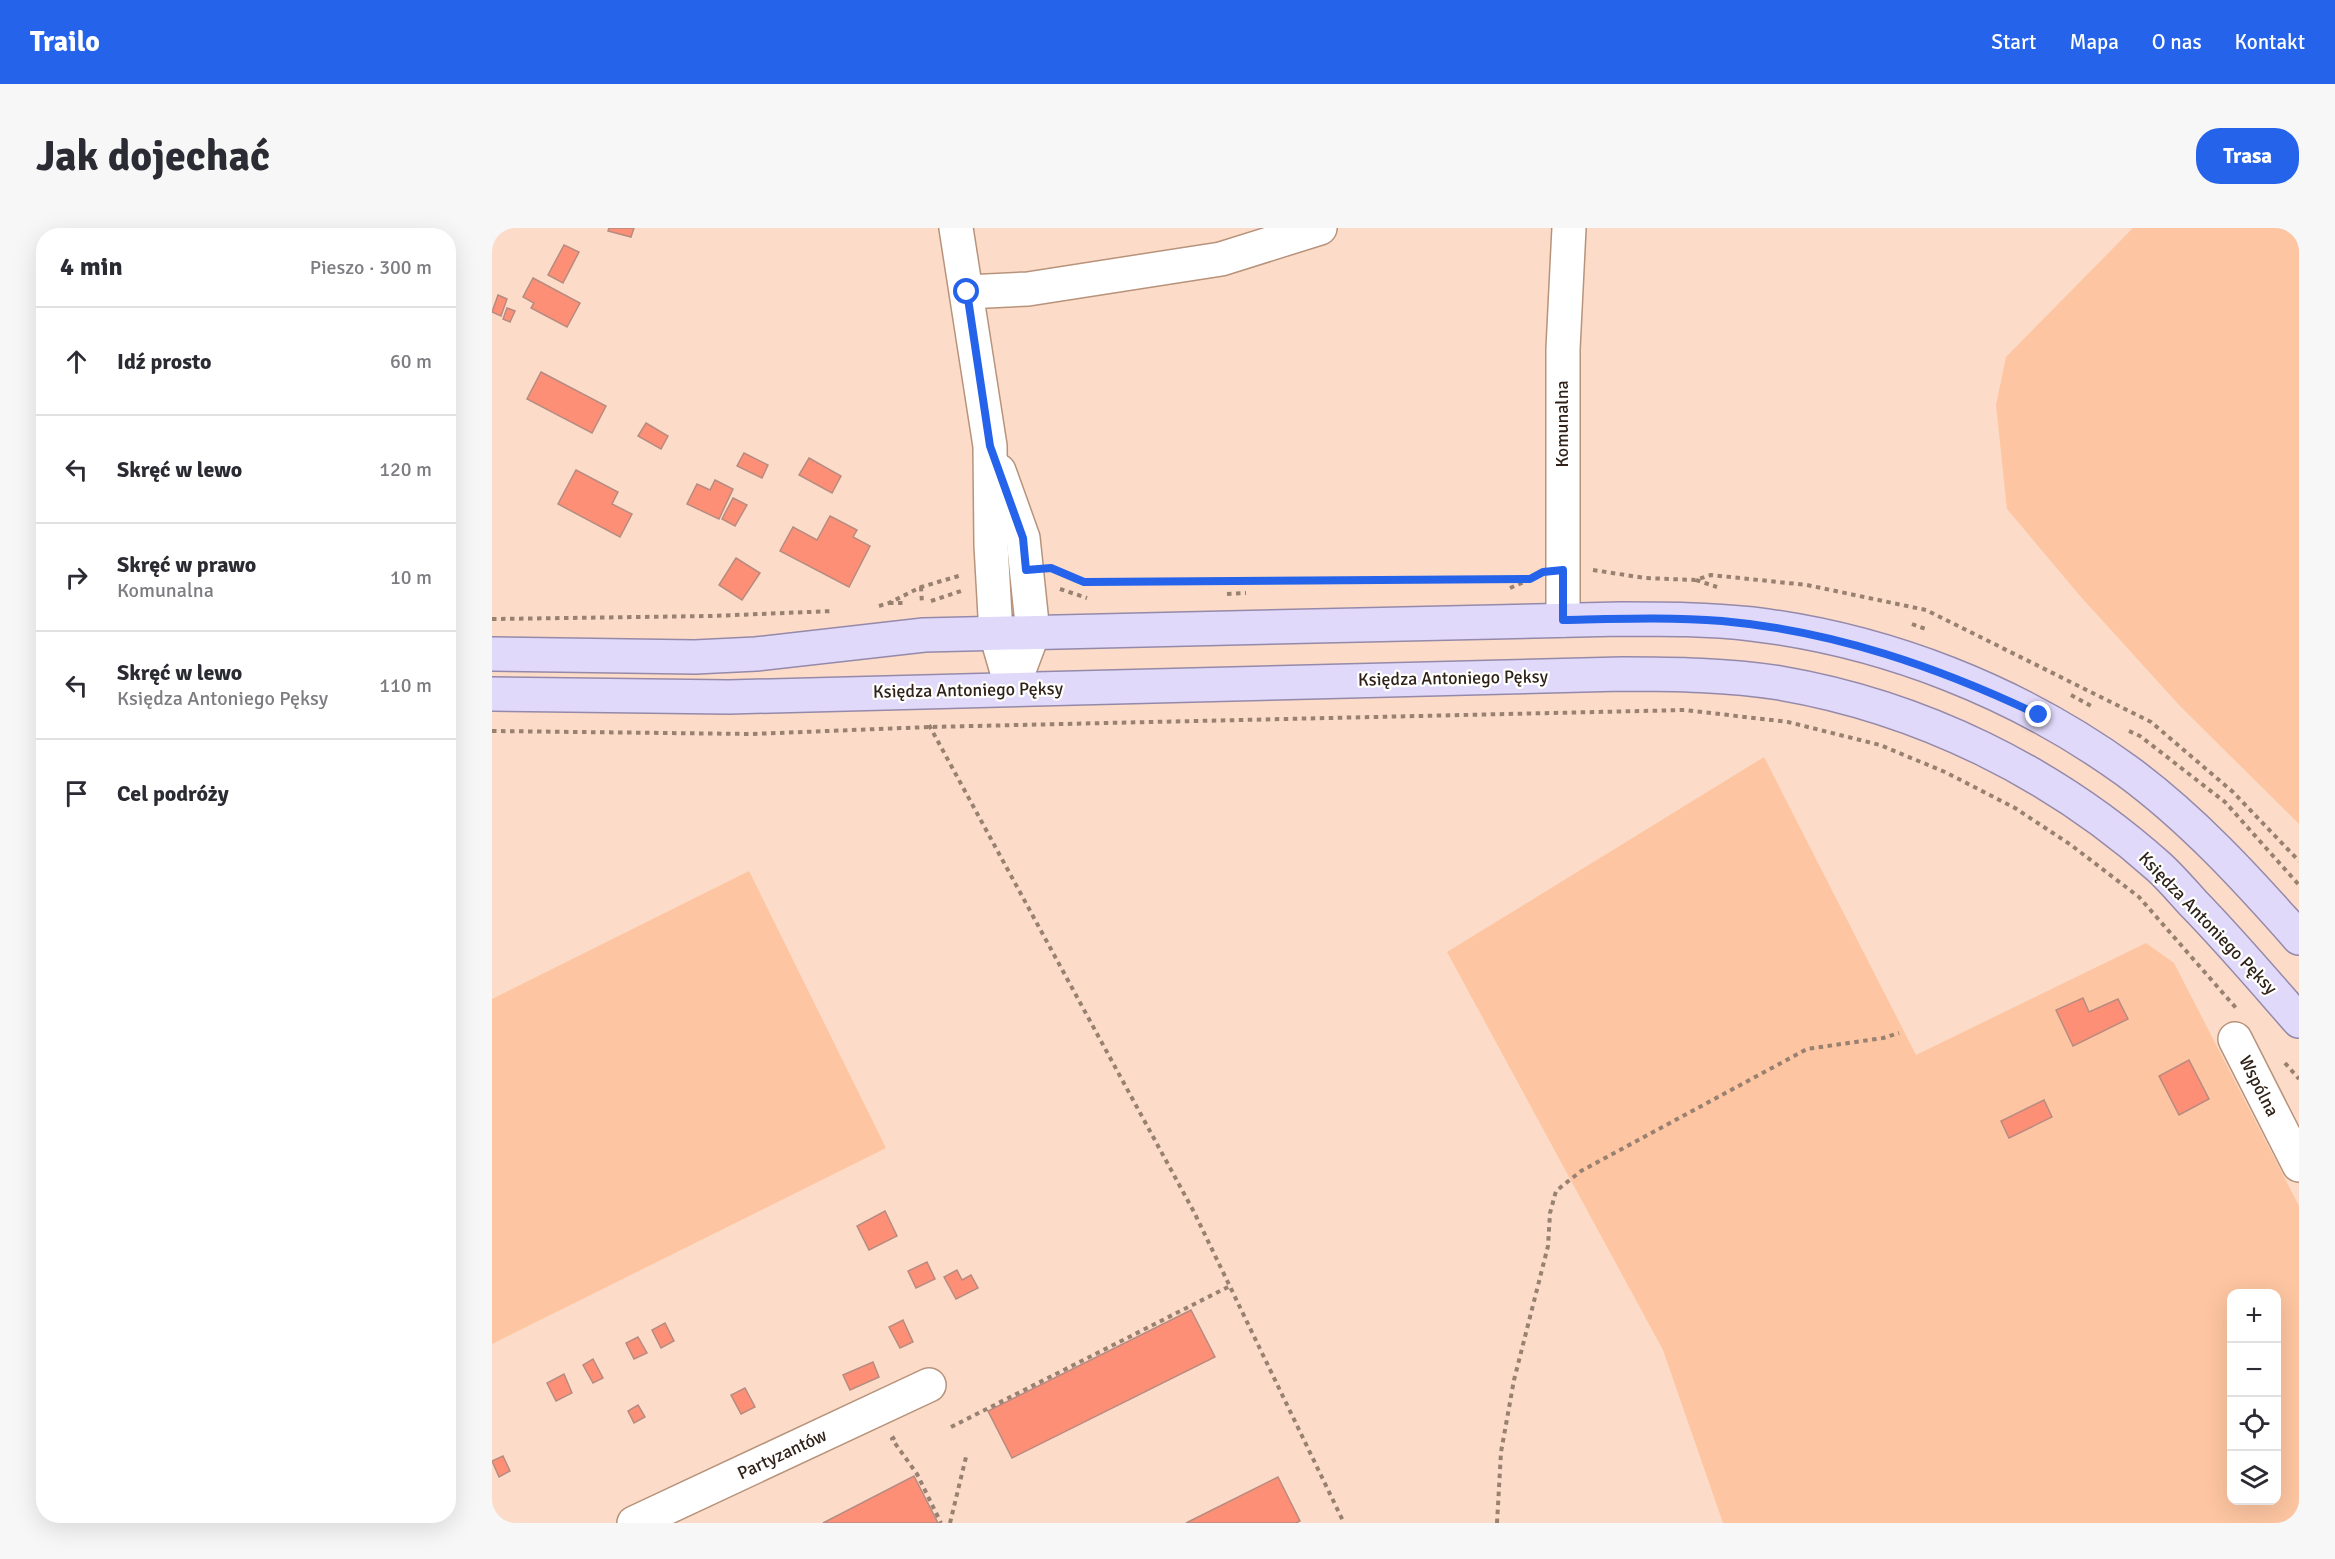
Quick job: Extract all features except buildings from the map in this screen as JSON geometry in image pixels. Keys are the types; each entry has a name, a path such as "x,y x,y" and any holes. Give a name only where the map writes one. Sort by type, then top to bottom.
{"main road":[{"path":"492,654 695,657 756,654 924,635 1563,620 1683,619 1784,629 1859,645 1940,671 2039,715 2086,743 2128,772 2188,822 2239,871 2299,938"},
{"name":"Księdza Antoniego Pęksy","path":"492,694 729,697 1679,674 1780,683 1844,696 1933,726 2011,763 2071,799 2159,867 2221,932 2299,1021"}],"street":[{"path":"956,228 990,446 996,634 1012,689"},
{"path":"967,292 1028,289 1221,259 1320,228"},
{"name":"Komunalna","path":"1563,620 1563,340 1569,228"},
{"path":"990,446 1023,538 1033,633 1012,689"},
{"name":"Wspólna","path":"2237,1024 2299,1166"},
{"name":"Partyzantów","path":"634,1523 929,1385"}],"path":[{"path":"1026,570 1051,568 1084,582 1530,579 1543,572 1563,570 1594,570 1645,578 1695,580"},
{"path":"869,608 889,603 928,584 969,573 993,572"},
{"path":"492,619 711,616 834,611"},
{"path":"492,731 752,734 929,727 1685,710 1788,722 1880,745 1945,772 2015,808 2072,845 2139,897 2237,1024"},
{"path":"929,727 1194,1212 1344,1523"},
{"path":"1497,1523 1501,1452 1514,1380 1548,1246 1550,1213 1556,1191 1581,1171 1807,1049 1883,1038 1899,1033"},
{"path":"2284,1061 2299,1079"},
{"path":"951,1427 1230,1286"},
{"path":"903,1433 892,1438 917,1474 942,1523"},
{"path":"950,1523 966,1457"}],"shaded area":[{"path":"2133,228 2299,228 2299,824 2180,706 2081,597 2007,509 1996,405 2006,357"},
{"path":"1764,757 1916,1055 2146,943 2174,963 2299,1206 2299,1523 1723,1523 1663,1350 1447,952"},
{"path":"749,871 886,1148 492,1344 492,999"}],"route":[{"path":"967,292 990,446 1023,538 1026,570 1051,568 1084,582 1530,579 1543,572 1563,570 1563,620 1683,619 1722,621 1784,629 1859,645 1901,657 1986,690 2039,715"}]}
